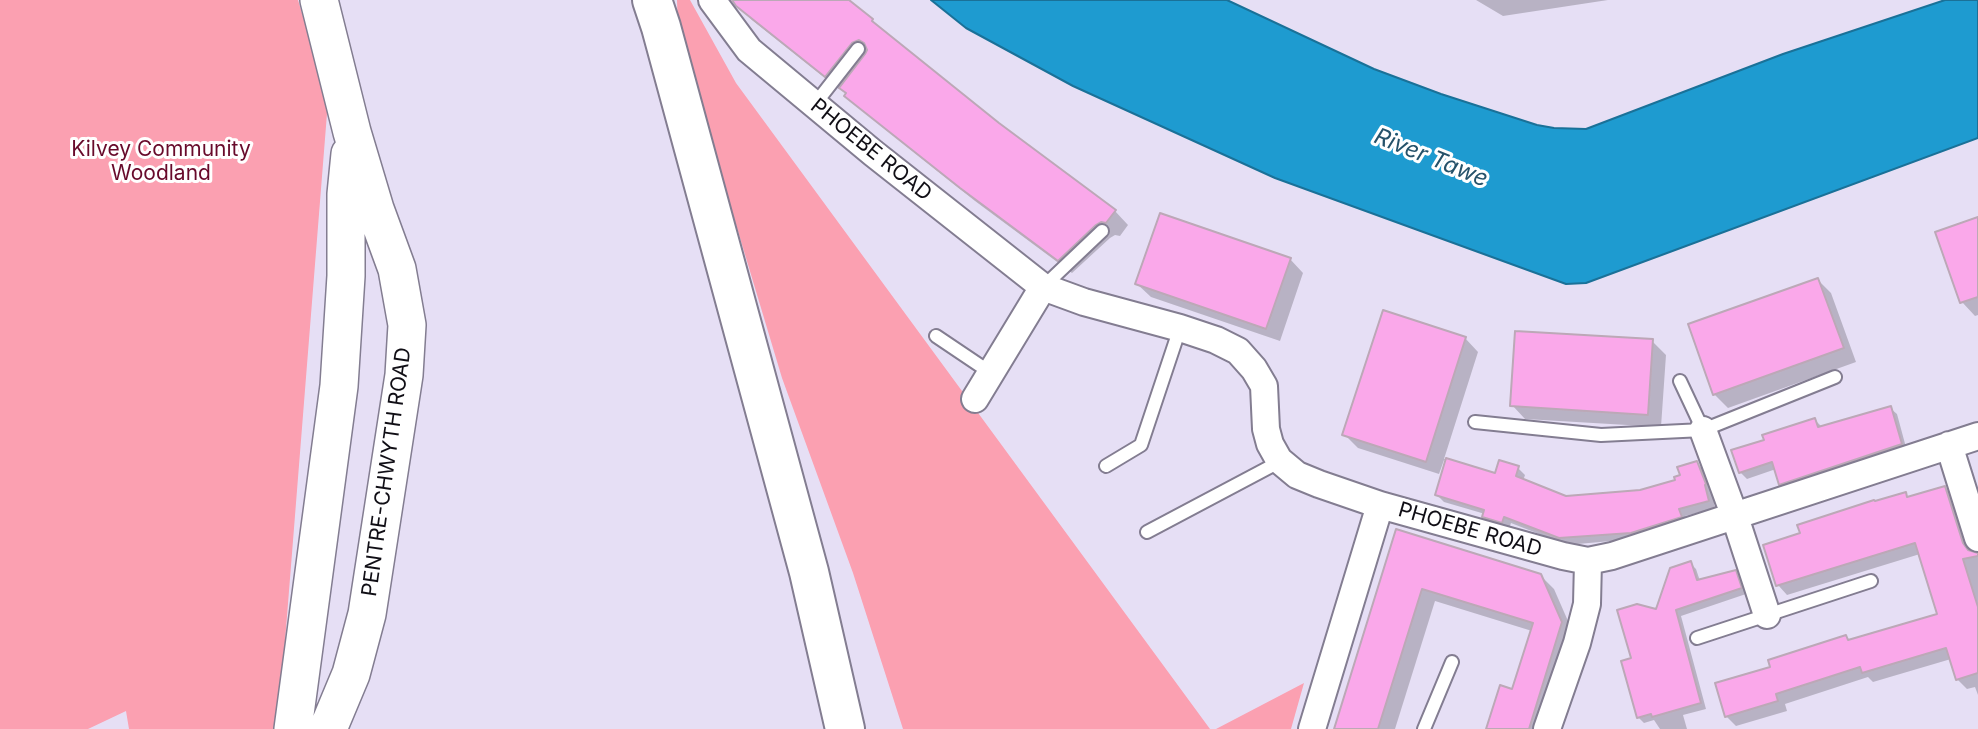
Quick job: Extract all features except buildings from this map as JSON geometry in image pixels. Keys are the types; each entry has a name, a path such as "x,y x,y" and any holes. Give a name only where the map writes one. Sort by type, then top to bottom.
{"main road":[{"name":"PENTRE-CHWYTH ROAD","path":"319,0 374,209 397,269 407,325 404,375 367,614 351,674 328,729"},
{"path":"652,0 809,572 845,729"},
{"name":"PENTRE-CHWYTH ROAD","path":"293,729 339,386 346,276 346,194 352,132"}],"street":[{"name":"PHOEBE ROAD","path":"712,0 749,50 873,153 1043,287 1084,302 1180,328 1216,340 1238,351 1254,369 1264,386 1266,429 1270,444 1281,461 1297,475 1380,505 1588,561 1735,517 1978,436"},
{"path":"975,399 1043,287"},
{"path":"1703,430 1767,615"},
{"path":"1949,446 1978,538"},
{"path":"1312,729 1380,505"},
{"path":"1547,729 1577,643 1587,604 1588,561"}],"lane":[{"path":"815,104 859,49"},
{"path":"1043,287 1102,230"},
{"path":"1106,466 1141,446 1180,328"},
{"path":"936,336 990,373"},
{"path":"1475,422 1601,435 1703,430 1835,377"},
{"path":"1680,381 1703,430"},
{"path":"1147,532 1281,461"},
{"path":"1698,638 1871,581"},
{"path":"1424,729 1452,662"}],"green space":[{"name":"Kilvey Community Woodland","path":"0,0 298,0 328,101 278,729 129,729 126,711 88,729 0,729"},
{"path":"677,0 690,0 736,83 1210,729 903,729 853,573 782,378 678,31"},
{"path":"1304,683 1291,729 1216,729"}],"water":[{"name":"River Tawe","path":"931,0 1227,0 1374,69 1441,94 1537,125 1586,129 1783,54 1945,0 1978,0 1978,138 1586,283 1566,284 1275,178 1073,86 966,28"}]}
